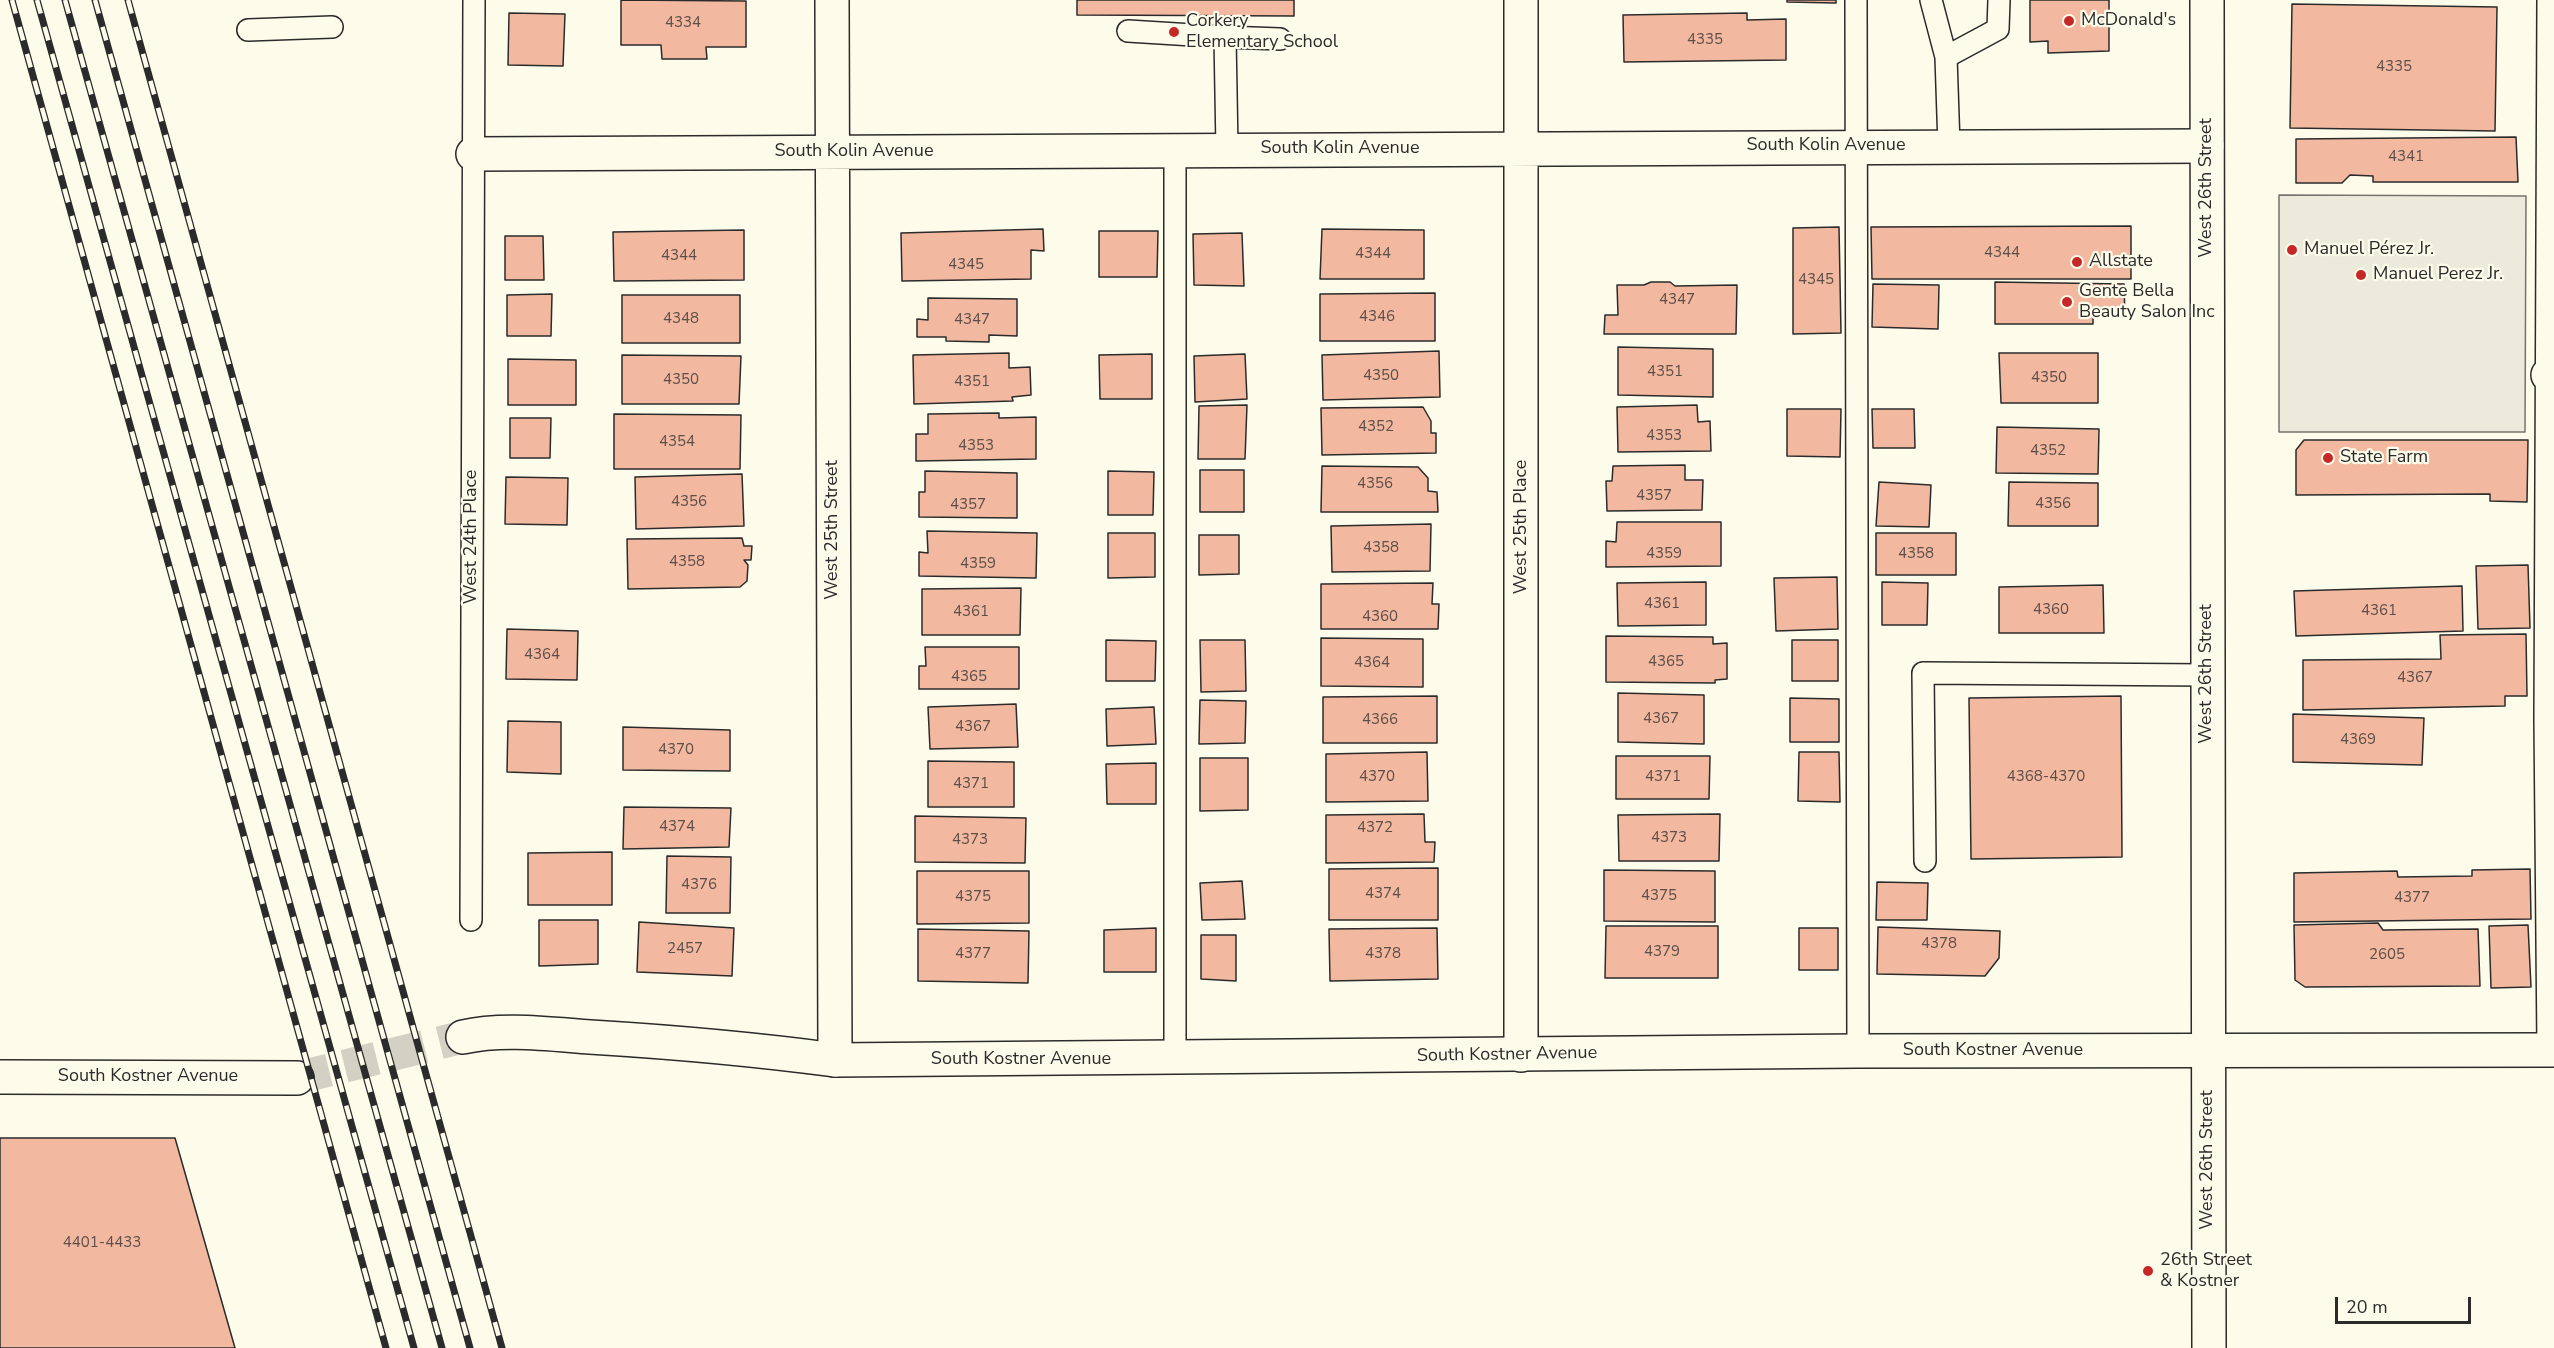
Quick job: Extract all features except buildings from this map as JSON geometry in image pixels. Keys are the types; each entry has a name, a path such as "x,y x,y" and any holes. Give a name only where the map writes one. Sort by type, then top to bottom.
{"street":[{"name":"West 25th Street","path":"832,0 835,1060"},
{"name":"West 25th Place","path":"1521,0 1521,1055"},
{"name":"West 26th Street","path":"2207,0 2209,1348"},
{"name":"South Kolin Avenue","path":"474,154 1522,147 2207,146"},
{"name":"South Kostner Avenue","path":"463,1037 477,1034 564,1035 727,1046 835,1060 1175,1059 1858,1051 2551,1050"},
{"name":"South Kostner Avenue","path":"0,1077 297,1078"}],"lane":[{"name":"West 24th Place","path":"471,920 474,0"},
{"path":"1856,0 1858,1051"},
{"path":"1931,0 1947,57 1949,146"},
{"path":"1947,57 1998,28 1999,0"},
{"path":"2548,0 2551,28 2549,720 2551,1050"},
{"path":"248,30 332,27"},
{"path":"1128,32 1280,39"},
{"path":"1225,36 1227,149"},
{"path":"1175,150 1175,1059"},
{"path":"1925,861 1923,673 2207,675"}],"shaded area":[{"path":"2279,195 2526,196 2525,432 2279,432"}],"tunnel":[{"path":"297,1078 463,1037"}],"railway":[{"path":"12,0 386,1348"},
{"path":"37,0 414,1348"},
{"path":"65,0 442,1348"},
{"path":"95,0 470,1348"},
{"path":"128,0 502,1348"}],"place":[{"name":"McDonald's","path":"2069,21"},
{"name":"Corkery Elementary School","path":"1174,32"},
{"name":"Manuel Pérez Jr.","path":"2292,250"},
{"name":"Allstate","path":"2077,262"},
{"name":"Manuel Perez Jr.","path":"2361,275"},
{"name":"Gente Bella Beauty Salon Inc","path":"2067,302"},
{"name":"State Farm","path":"2328,458"},
{"name":"26th Street & Kostner","path":"2148,1271"}]}
